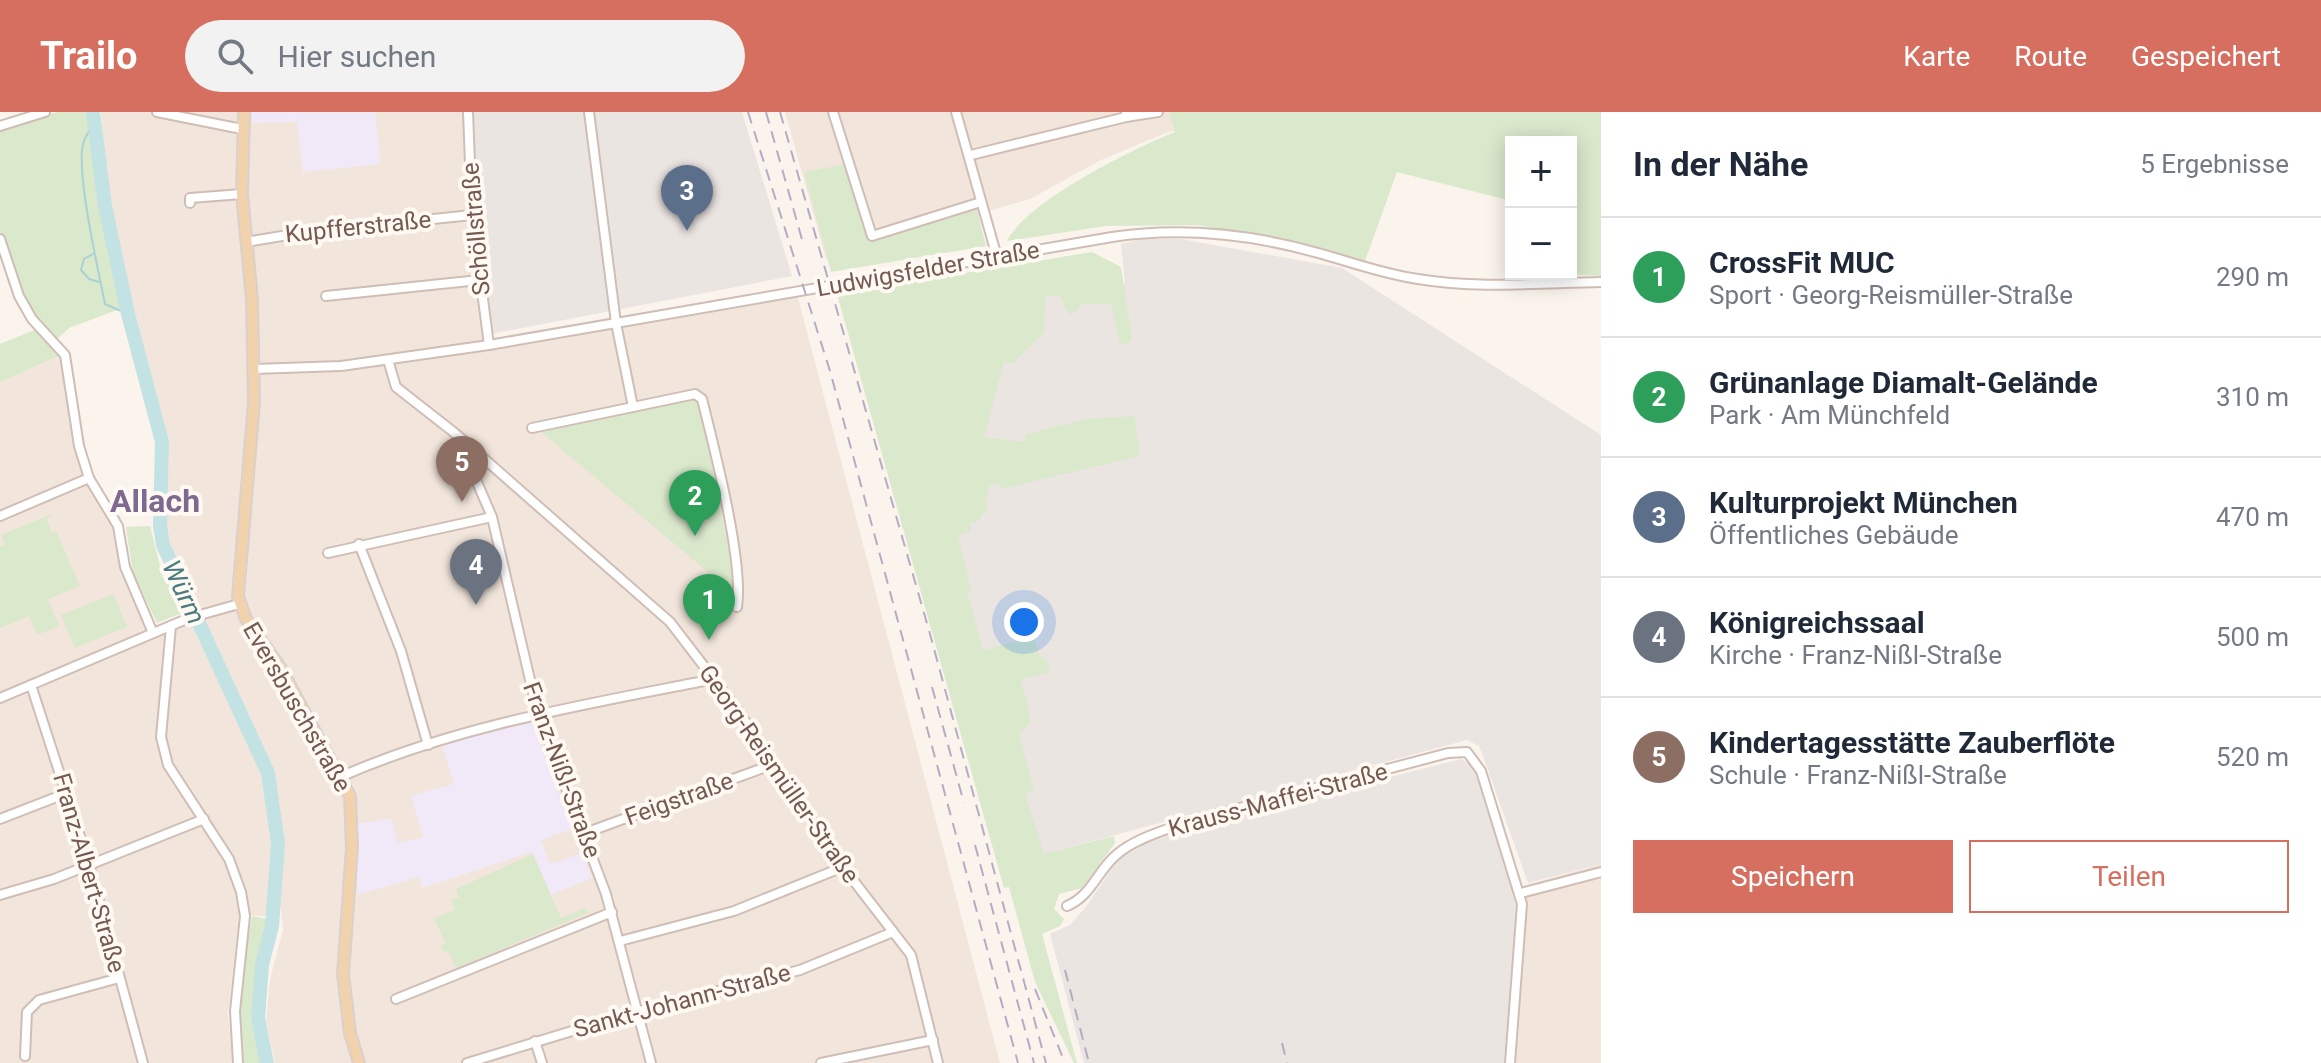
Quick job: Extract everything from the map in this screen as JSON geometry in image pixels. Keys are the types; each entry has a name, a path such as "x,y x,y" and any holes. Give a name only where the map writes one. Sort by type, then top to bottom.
{"main road":[{"name":"Eversbuschstraße","path":"244,112 242,194 252,299 254,369 252,428 238,570 239,604 280,667 340,777 352,807 343,974 350,1033 359,1063"}],"street":[{"path":"0,126 45,112"},
{"path":"157,112 242,129"},
{"name":"Schöllstraße","path":"468,112 472,215 489,345"},
{"path":"589,112 616,323 633,407"},
{"path":"833,112 872,236 981,202"},
{"path":"956,112 971,155 997,257"},
{"path":"971,155 1084,125 1119,122 1126,115 1158,112"},
{"path":"190,203 190,198 242,194"},
{"name":"Kupfferstraße","path":"246,242 306,232 472,215"},
{"name":"Ludwigsfelder Straße","path":"254,369 341,366 489,345 1112,237 1182,231 1300,248 1394,275 1432,281 1601,282"},
{"path":"0,239 19,296 32,319 65,355 79,446 89,478 118,526 125,567 153,633"},
{"path":"326,296 479,280"},
{"name":"Georg-Reismüller-Straße","path":"388,360 396,387 456,434 654,607 714,679 843,867 911,955 938,1063"},
{"path":"532,428 690,395 702,399 734,553 740,589 737,607"},
{"name":"Franz-Nißl-Straße","path":"456,434 492,517 538,714 612,912 635,1012 651,1063"},
{"path":"0,516 89,478"},
{"path":"328,553 492,517"},
{"path":"359,544 401,651 428,745"},
{"path":"0,698 189,618 239,604"},
{"path":"171,626 161,737 168,765 204,819 236,876 245,916 235,1011 238,1063"},
{"path":"340,777 428,745 538,714 714,679"},
{"name":"Franz-Albert-Straße","path":"31,685 89,864 143,1063"},
{"name":"Krauss-Maffei-Straße","path":"1067,906 1084,896 1118,853 1190,821 1448,753 1467,752 1481,771 1521,893"},
{"name":"Feigstraße","path":"585,833 774,764"},
{"path":"0,819 67,793"},
{"path":"0,895 54,879 204,819"},
{"path":"620,941 734,911 843,867"},
{"path":"1510,1063 1522,929 1521,893 1601,872"},
{"path":"396,999 612,912"},
{"name":"Sankt-Johann-Straße","path":"467,1063 635,1012 800,970 893,932"},
{"path":"25,1056 27,1012 39,1000 119,978"},
{"path":"821,1063 933,1040"},
{"path":"535,1041 542,1063"}],"shaded area":[{"path":"101,112 471,112 494,346 797,294 1000,1063 275,1063 266,1022 270,979 283,930 280,902 282,841 273,777 166,541 166,443 132,316 105,197"},
{"path":"252,112 375,112 381,164 303,172 297,122 252,123"},
{"path":"471,112 742,112 792,276 491,334 475,215"},
{"path":"785,112 1239,112 1163,134 1099,161 1030,199 826,259"},
{"path":"1144,239 1181,239 1342,268 1601,435 1601,864 1528,883 1482,753 1479,746 1467,740 1041,855 946,533 1005,357 1038,288 1125,283 1121,244"},
{"path":"61,355 83,478 114,523 119,560 152,635 191,620 264,775 274,840 270,917 239,914 228,1014 233,1063 0,1063 0,382"},
{"path":"531,720 572,829 541,840 550,864 583,853 592,878 550,895 532,852 422,888 419,877 357,895 358,824 391,818 398,843 423,837 411,796 454,784 442,745"},
{"path":"1461,759 1475,767 1515,888 1516,917 1505,1063 1084,1063 1050,934 1070,925 1117,861 1145,844 1186,829"},
{"path":"1601,864 1601,1063 1505,1063 1516,917 1515,888"}],"green space":[{"path":"57,112 93,112 100,187 125,307 69,328 56,340 20,288 3,244 0,229 0,127"},
{"path":"1601,112 1601,276 1577,275 1577,136 1505,136 1505,199 1397,172 1365,261 1295,242 1197,225 1106,226 1007,241 1035,210 1057,194 1108,164 1175,132 1169,113"},
{"path":"846,164 867,235 876,239 977,210 986,246 831,272 804,172"},
{"path":"1092,252 1121,267 1132,339 1127,345 1120,344 1111,304 1081,304 1075,313 1068,314 1060,295 1045,297 1044,333 1013,363 1004,362 984,437 1024,442 1026,434 1086,419 1135,416 1139,456 1003,489 1000,484 989,486 985,502 988,513 981,514 981,520 970,524 971,531 958,536 971,590 967,592 983,650 1034,637 1039,655 1047,661 1050,672 1021,679 1031,722 1019,735 1034,790 1025,794 1044,854 1114,836 1115,843 1082,888 1059,894 1054,909 1064,919 1060,926 1042,934 1077,1063 1074,1063 1035,982 1009,887 1004,888 837,294"},
{"path":"37,329 61,355 0,382 0,344"},
{"path":"689,398 700,405 735,582 733,593 541,432"},
{"path":"52,514 47,520 52,533 56,531 80,586 48,599 59,626 37,635 29,616 0,628 0,546 5,544 1,535"},
{"path":"150,526 163,578 169,576 185,612 157,623 133,573 126,527"},
{"path":"114,594 127,627 75,648 61,615"},
{"path":"533,854 561,918 586,908 588,913 456,968 448,951 444,952 441,946 445,943 434,918 455,910 451,900 459,897 456,889"},
{"path":"252,916 268,919 254,991 255,1028 263,1063 243,1063 236,1017"}],"waterway":[{"name":"Würm","path":"93,112 105,206 128,314 162,442 160,526 163,545 268,773 278,844 272,926 262,965 258,1018 267,1063"},
{"path":"94,124 85,139 82,154 88,220 105,304 128,314"},
{"path":"93,254 84,259 81,270 89,279 99,282"}],"railway":[{"path":"748,112 830,371 1018,1063"},
{"path":"766,112 803,243"},
{"path":"780,112 930,634 1046,1063"},
{"path":"932,687 964,803"},
{"path":"975,845 1034,1063"},
{"path":"1065,970 1089,1063"},
{"path":"1035,989 1065,1063"},
{"path":"1282,1043 1287,1063"}],"place":[{"name":"Kulturprojekt München","path":"687,231"},
{"name":"Kindertagesstätte Zauberflöte","path":"462,502"},
{"name":"Grünanlage Diamalt-Gelände","path":"695,536"},
{"name":"Königreichssaal","path":"476,605"},
{"name":"CrossFit MUC","path":"709,640"}],"district":[{"name":"Allach","path":"155,501"}]}
